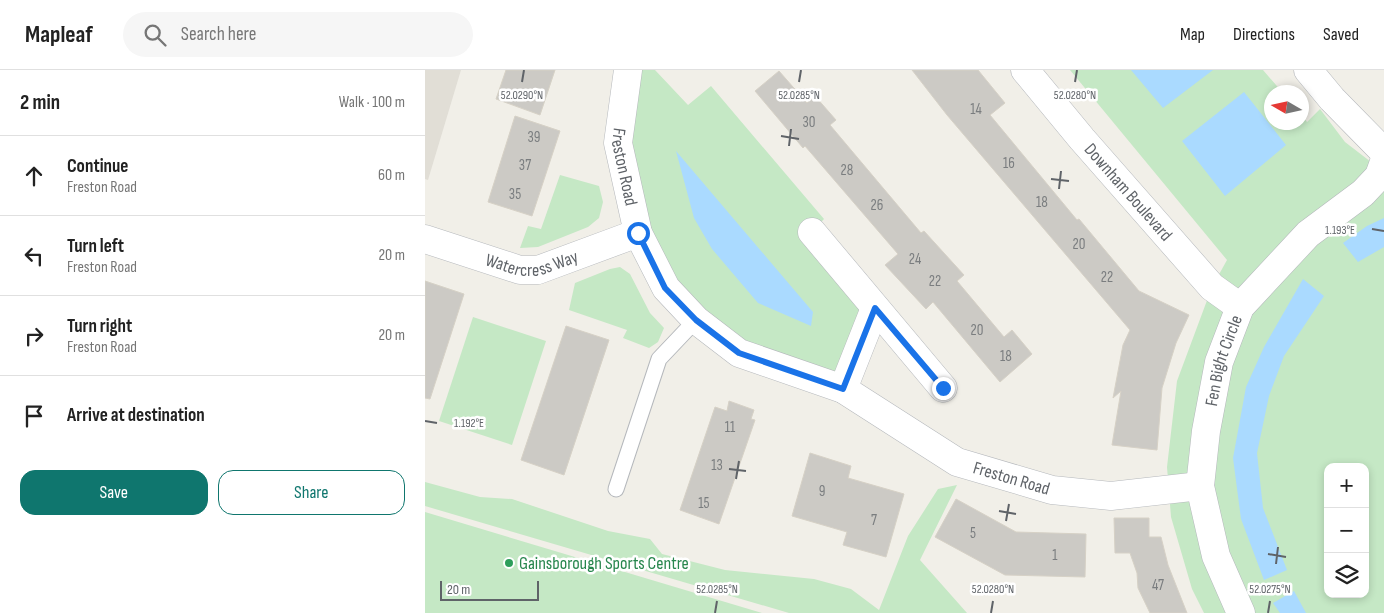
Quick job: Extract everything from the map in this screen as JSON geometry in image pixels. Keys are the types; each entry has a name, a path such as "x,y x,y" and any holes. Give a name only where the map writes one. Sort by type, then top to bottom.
{"street":[{"name":"Freston Road","path":"628,70 618,143 638,233 665,288 696,320 739,353 843,389 957,462 1052,490 1111,496 1199,486"},
{"name":"Downham Boulevard","path":"1025,70 1082,139 1212,287 1240,307"},
{"path":"1308,70 1332,99 1384,152"},
{"name":"Fen Bight Circle","path":"1241,613 1216,556 1199,486 1205,431 1219,362 1240,307 1308,234 1363,193 1379,176 1384,162"},
{"path":"811,232 943,388"},
{"name":"Watercress Way","path":"425,239 519,270 538,270 638,233"},
{"path":"843,389 875,308"}],"lane":[{"path":"616,489 659,359 696,320"}],"shaded area":[{"path":"425,70 461,70 428,180 425,179"}],"green space":[{"path":"628,70 655,70 688,105 711,86 824,219 812,232 875,308 843,389 739,353 666,288 618,143"},
{"path":"1070,70 1263,70 1276,85 1264,85 1264,130 1309,130 1309,120 1320,109 1345,142 1384,172 1384,613 1204,613 1192,589 1171,517 1167,467 1177,381 1212,287 1227,260"},
{"path":"560,175 599,186 603,202 599,218 588,227 538,247 520,248 528,226 541,229"},
{"path":"620,267 630,274 650,313 664,328 658,342 649,348 623,338 627,330 569,310 575,283"},
{"path":"473,317 546,341 512,445 439,421"},
{"path":"425,482 480,497 512,499 608,531 650,539 662,554 725,570 814,579 851,589 879,610 908,536 938,489 957,485 920,560 967,613 789,613 425,506"},
{"name":"Gainsborough Sports Centre","path":"425,512 762,613 425,613"}],"water":[{"path":"1131,70 1213,70 1163,108"},
{"path":"1244,92 1264,117 1264,130 1274,130 1286,145 1225,196 1182,141"},
{"path":"676,151 813,312 811,326 758,303 712,249 694,218"},
{"path":"1384,218 1384,247 1358,262 1343,243 1367,226"},
{"path":"1303,279 1324,296 1284,356 1269,396 1257,453 1263,508 1287,570 1264,580 1241,519 1233,458 1246,387 1264,347"},
{"path":"1294,591 1306,613 1280,613 1273,603"}],"building":[{"path":"506,70 555,70 540,115 496,99"},
{"path":"912,70 978,70 1005,103 990,115 1077,220 1079,219 1139,291 1189,315 1176,343 1162,388 1157,450 1112,445 1121,391 1113,398 1123,345 1130,330 947,115"},
{"path":"779,71 807,103 815,96 836,120 830,125 921,233 924,231 964,275 957,281 1004,337 1012,330 1032,354 1000,382 933,302 926,309 885,265 898,254 805,146 803,148 755,91"},
{"path":"515,116 560,131 532,216 488,202"},
{"path":"425,281 464,294 430,399 425,398"},
{"path":"566,326 609,340 564,475 521,460"},
{"path":"729,401 754,410 751,419 755,420 719,524 680,510 715,407 727,411"},
{"path":"810,453 851,466 848,478 904,494 886,557 843,545 847,532 792,516"},
{"path":"956,499 1016,532 1086,534 1085,577 1005,575 935,537"},
{"path":"1114,518 1149,518 1149,537 1161,537 1168,565 1187,613 1150,613 1138,588 1137,573 1130,553 1115,553"}],"place":[{"name":"Gainsborough Sports Centre","path":"509,563"}],"route":[{"path":"638,233 665,288 696,320 739,353 843,389 875,308 943,388"}]}
